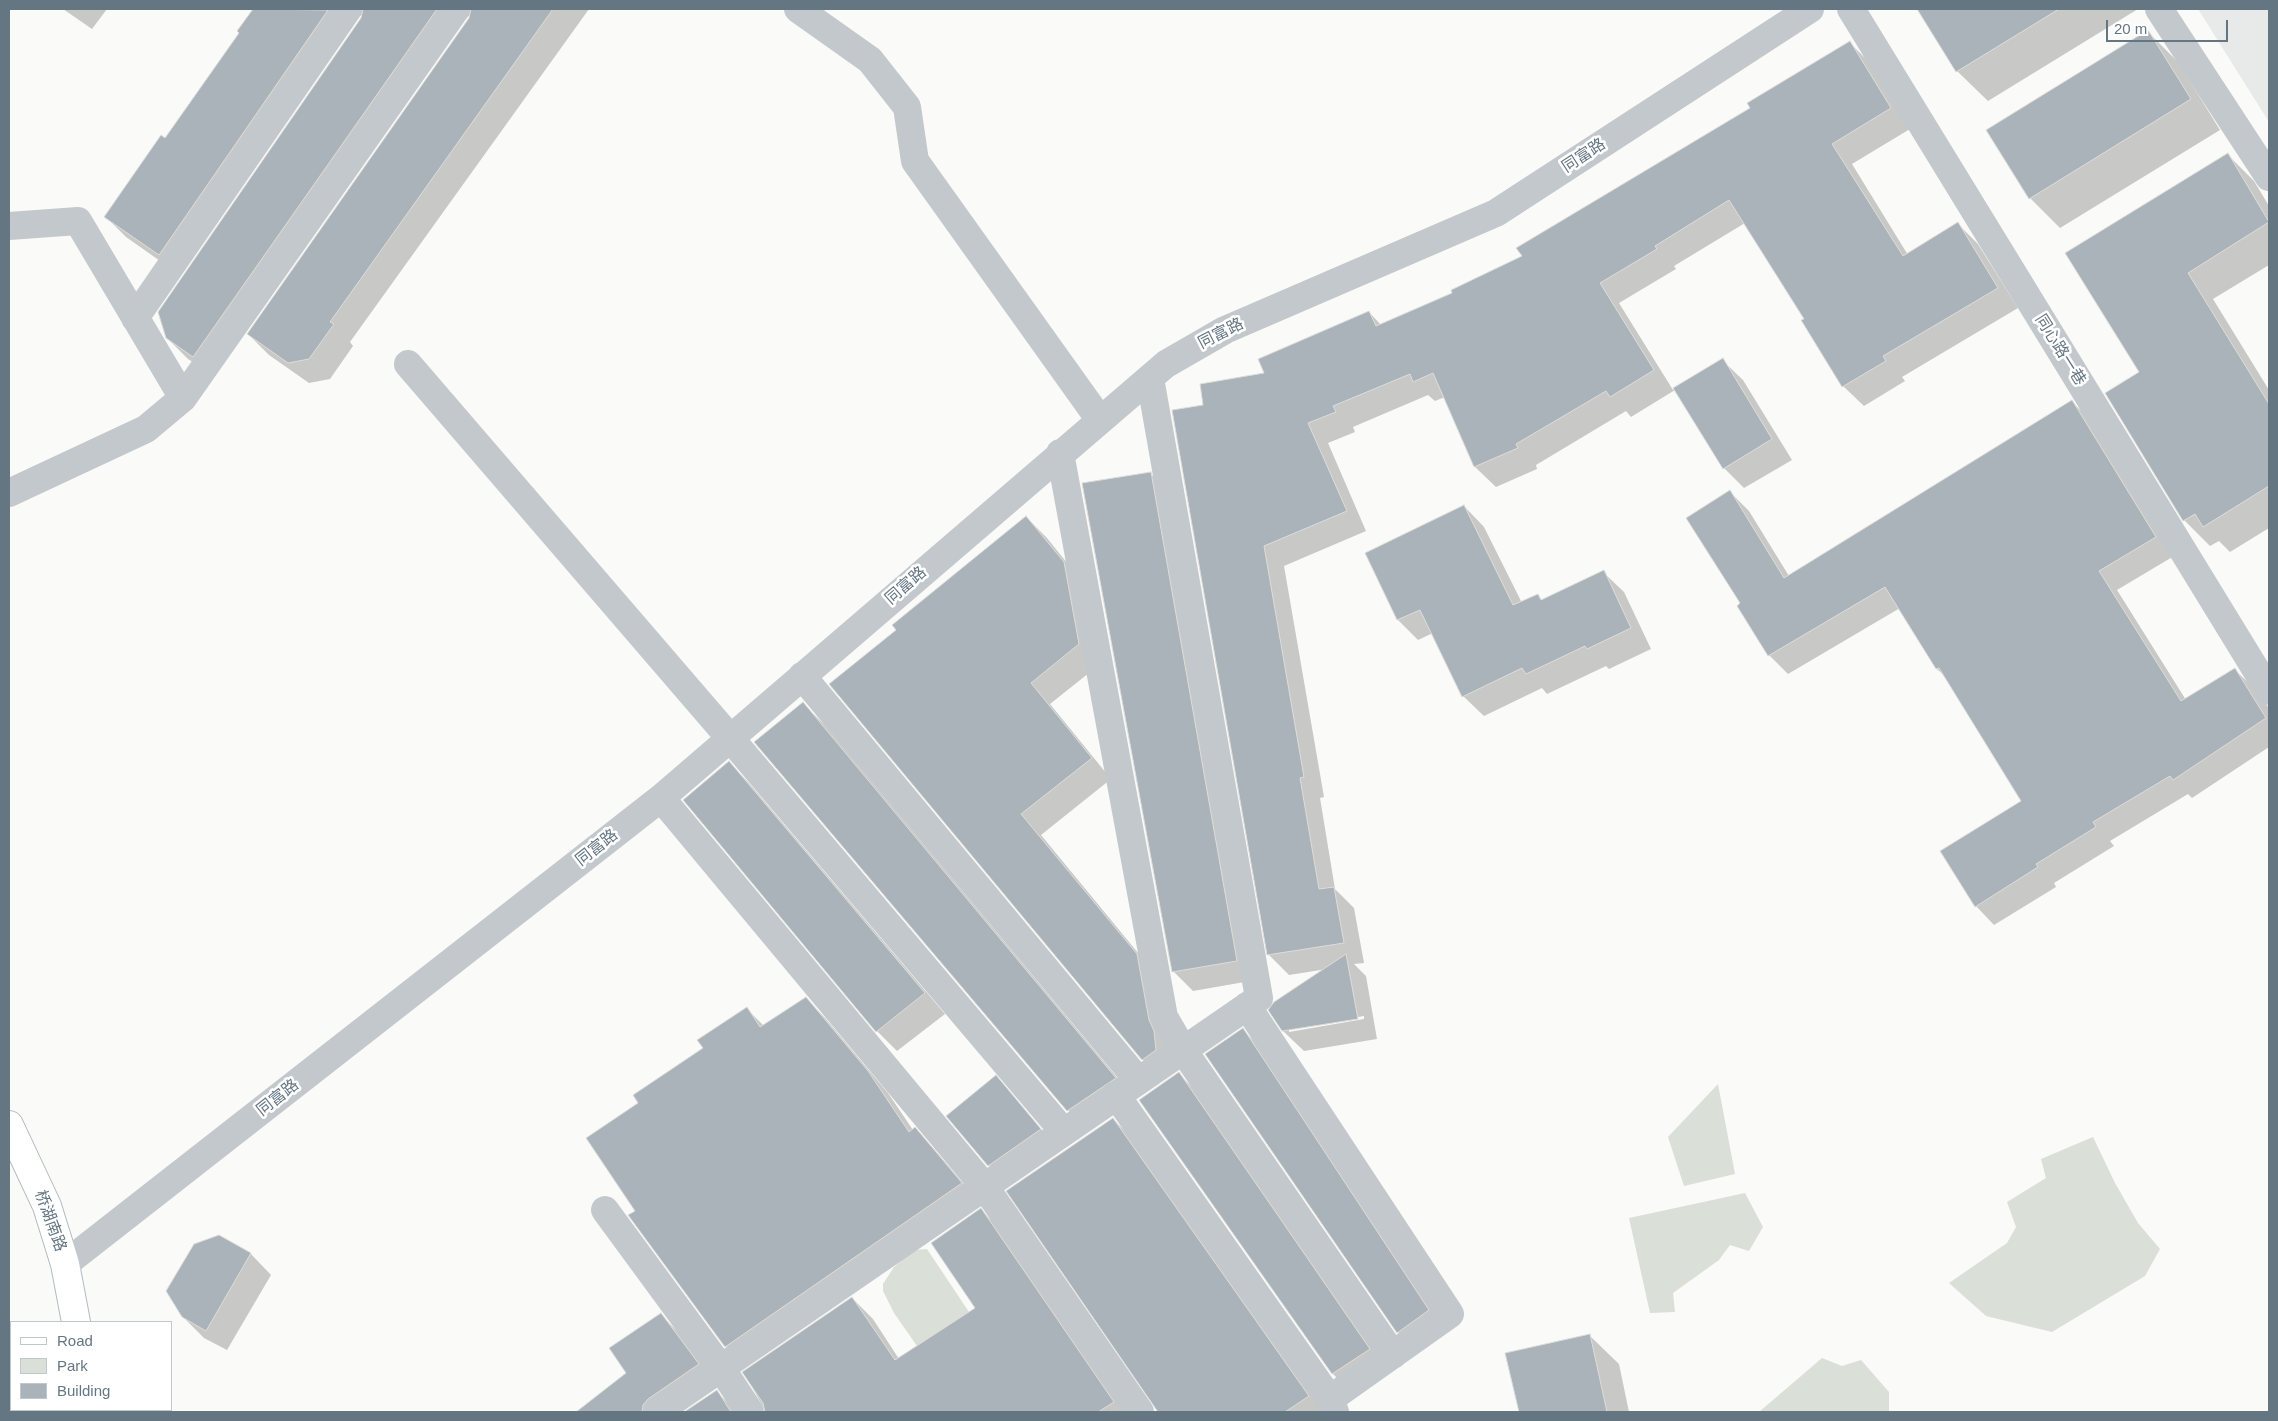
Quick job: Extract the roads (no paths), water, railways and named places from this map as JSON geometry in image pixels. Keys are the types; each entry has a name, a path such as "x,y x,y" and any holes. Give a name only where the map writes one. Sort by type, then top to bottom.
{"main road":[{"name":"桥湖南路","path":"9,1125 47,1206 65,1264 76,1321"}],"street":[{"path":"135,318 348,9"},
{"path":"9,493 146,429 183,398 456,9"},
{"path":"798,9 870,60 907,107 915,161 1100,420"},
{"name":"同富路","path":"65,1264 661,798 1060,453 1166,364 1225,330 1496,213 1810,9"},
{"name":"同心路一巷","path":"1851,9 2269,691"},
{"path":"2159,9 2269,177"},
{"path":"9,226 78,221 183,398"},
{"path":"408,364 730,738 1064,1132"},
{"path":"657,1412 1259,998 1150,378"},
{"path":"1060,453 1164,1017 1184,1050 1392,1355"},
{"path":"802,676 1138,1080"},
{"path":"661,798 984,1187 1140,1412"},
{"path":"1116,1096 1332,1408 1392,1355 1450,1314 1247,1006"},
{"path":"605,1210 721,1368 750,1412"}]}
